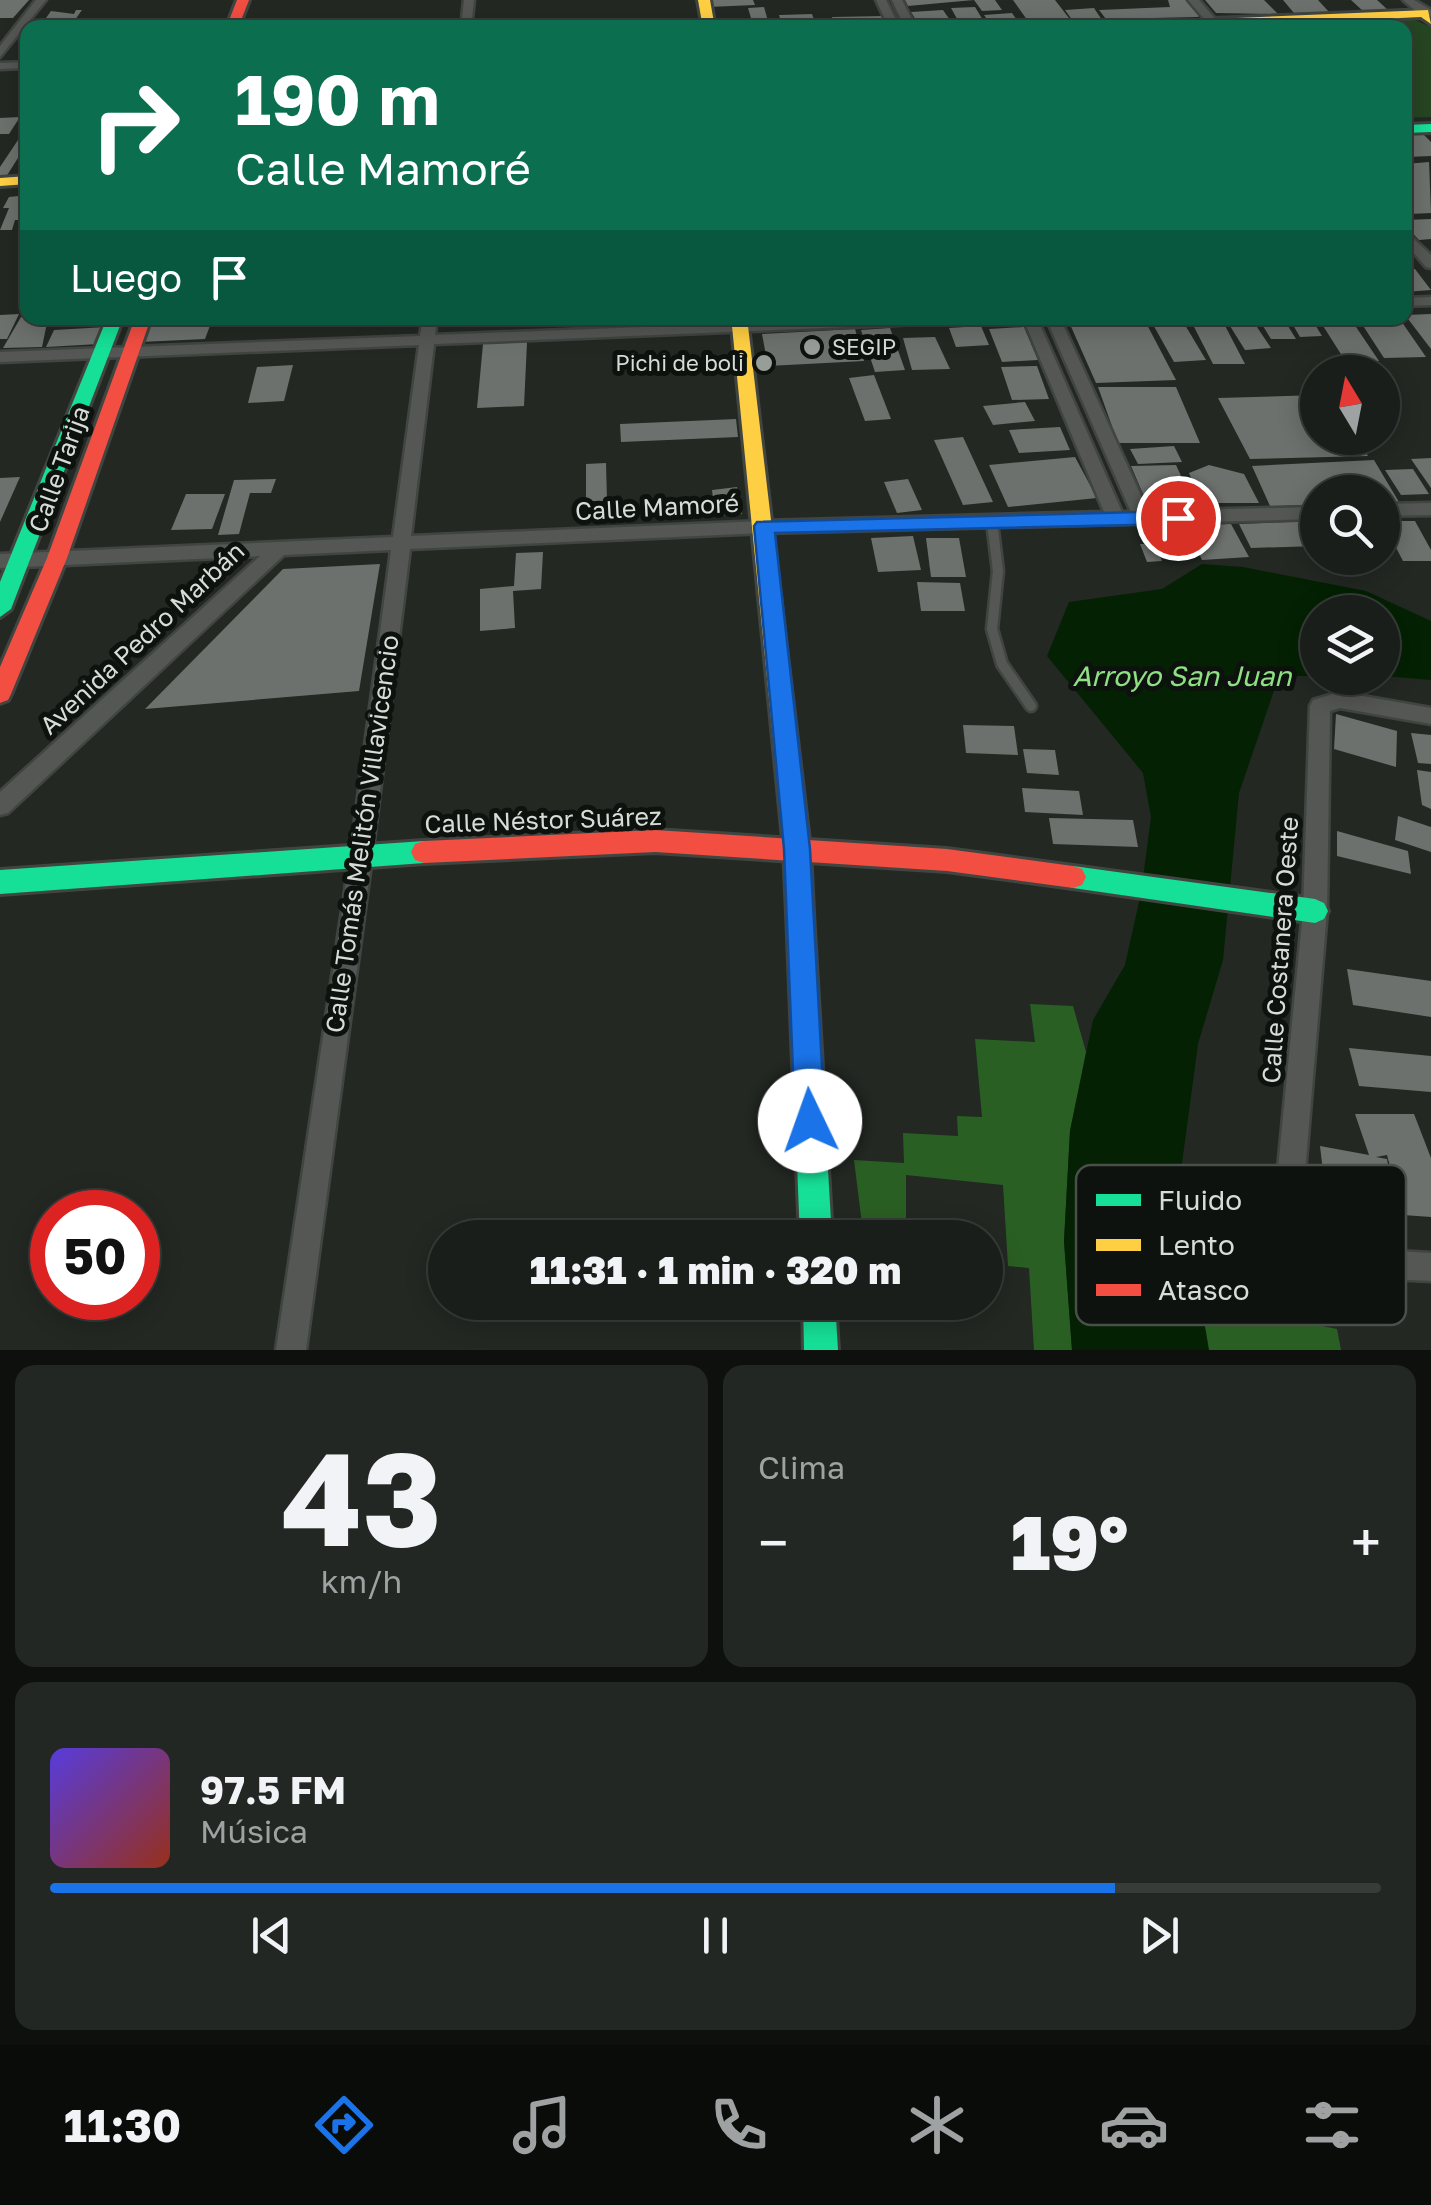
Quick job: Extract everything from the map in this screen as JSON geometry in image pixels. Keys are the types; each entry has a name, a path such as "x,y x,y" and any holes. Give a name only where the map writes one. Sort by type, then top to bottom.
{"street":[{"path":"26,20 41,0"},
{"path":"1193,0 1211,20"},
{"path":"1295,20 1423,12"},
{"path":"0,54 20,28"},
{"path":"1412,244 1431,264"},
{"name":"Calle Tarija","path":"0,609 9,561 112,325"},
{"name":"Calle Tarija","path":"0,694 57,558 141,325"},
{"name":"Calle Tomás Melitón Villavicencio","path":"291,1350 429,325"},
{"path":"0,357 428,341 678,325"},
{"path":"740,325 797,849 815,1220"},
{"path":"1033,325 1116,519"},
{"path":"1056,325 1143,519"},
{"path":"1400,510 1431,509"},
{"name":"Calle Mamoré","path":"9,561 399,546 764,526 1300,514"},
{"name":"Avenida Pedro Marbán","path":"0,806 277,550"},
{"name":"Calle Costanera Oeste","path":"1292,1165 1315,911 1320,706 1340,700 1431,716"},
{"name":"Calle Néstor Suárez","path":"0,882 655,841 947,860 1088,876 1315,911"},
{"name":"Calle Costanera Oeste","path":"1406,1266 1431,1267"},
{"path":"820,1320 821,1350"}],"lane":[{"path":"992,522 998,571 992,629 1002,664 1032,706"}],"shaded area":[{"path":"1410,18 1431,27 1431,117 1412,118 1412,20 1375,20"}],"green space":[{"path":"1030,1004 1073,1006 1086,1052 1070,1131 1064,1241 1072,1350 1034,1350 1029,1268 1008,1266 1003,1185 906,1175 906,1220 862,1220 854,1160 904,1163 903,1133 958,1136 957,1116 982,1117 975,1039 1035,1042"},
{"path":"1200,1325 1317,1325 1337,1329 1341,1350 1206,1350"}],"water":[{"name":"Arroyo San Juan","path":"1202,564 1243,567 1375,595 1300,595 1300,676 1279,676 1239,793 1223,960 1198,1044 1182,1165 1076,1165 1076,1325 1205,1325 1209,1350 1072,1350 1064,1241 1070,1131 1093,1020 1125,965 1141,893 1151,817 1143,773 1047,656 1069,602 1162,589"},
{"name":"Arroyo San Juan","path":"1400,607 1431,621 1431,680 1400,677"}],"building":[{"path":"0,0 29,0 13,18 0,18"},
{"path":"707,0 753,0 755,5 708,7"},
{"path":"905,0 974,0 908,6"},
{"path":"974,0 995,0 1002,10 982,11"},
{"path":"1013,0 1055,0 1070,20 1027,20"},
{"path":"1168,0 1188,0 1201,14 1106,19 1099,10 1170,7"},
{"path":"1205,0 1264,0 1278,14 1216,13"},
{"path":"1283,0 1318,0 1329,12 1294,13"},
{"path":"1351,0 1377,0 1388,10 1363,11"},
{"path":"764,7 768,20 752,20 748,8"},
{"path":"975,7 983,20 958,20 951,8"},
{"path":"1094,8 1102,20 1072,20 1065,10"},
{"path":"82,10 75,20 45,20 51,11 74,14"},
{"path":"943,10 950,20 916,20 911,12"},
{"path":"1012,13 1017,20 988,20 984,15"},
{"path":"812,14 814,20 781,20 779,15"},
{"path":"884,16 885,20 833,20 832,17"},
{"path":"20,117 9,134 0,134 0,118"},
{"path":"1422,133 1431,142 1431,156 1412,157 1412,134"},
{"path":"20,140 20,155 6,177 0,177 0,167"},
{"path":"1429,162 1431,213 1412,214 1412,163"},
{"path":"20,196 20,220 15,220 12,230 0,230 9,208 3,208 9,197"},
{"path":"1431,219 1431,239 1419,240 1412,232 1412,220"},
{"path":"1412,269 1415,269 1431,290 1412,291"},
{"path":"19,314 7,339 0,339 0,315"},
{"path":"1431,314 1431,349 1412,324 1412,315"},
{"path":"20,319 20,325 47,325 42,347 3,348"},
{"path":"147,325 210,325 205,339 140,342"},
{"path":"1070,325 1147,325 1176,380 1096,383"},
{"path":"1153,325 1185,325 1206,360 1174,362"},
{"path":"1193,325 1225,325 1245,364 1213,364"},
{"path":"1229,325 1256,325 1271,348 1245,350"},
{"path":"1262,325 1287,325 1296,339 1271,339"},
{"path":"1293,325 1315,325 1322,336 1300,337"},
{"path":"1322,325 1355,325 1375,355 1342,355"},
{"path":"1363,325 1404,325 1426,357 1382,355"},
{"path":"981,326 989,345 956,347 949,328"},
{"path":"106,327 99,344 46,347 54,330"},
{"path":"1024,327 1038,360 1002,362 989,329"},
{"path":"890,328 905,370 875,372 861,330"},
{"name":"SEGIP","path":"855,329 864,361 768,366 762,334"},
{"path":"935,337 950,369 912,370 903,338"},
{"path":"527,342 524,406 477,408 483,344"},
{"path":"293,365 284,401 248,403 257,367"},
{"path":"1037,366 1049,399 1012,400 1001,367"},
{"path":"874,375 891,419 865,421 849,378"},
{"path":"1098,387 1176,387 1200,443 1118,443"},
{"path":"1300,396 1300,455 1368,456 1250,459 1218,398"},
{"path":"1025,402 1035,421 993,425 983,406"},
{"path":"736,419 738,437 621,442 620,424"},
{"path":"1060,427 1070,450 1019,453 1009,430"},
{"path":"963,437 993,502 963,505 934,440"},
{"path":"1174,446 1182,462 1138,464 1130,449"},
{"path":"1075,457 1097,498 1008,507 989,465"},
{"path":"1431,458 1431,488 1411,459"},
{"path":"1374,460 1383,475 1300,475 1300,505 1270,506 1252,466"},
{"path":"606,463 607,501 586,501 586,464"},
{"path":"1176,465 1195,506 1149,508 1131,466"},
{"path":"1209,465 1244,474 1259,503 1201,503 1189,473"},
{"path":"1413,469 1429,494 1401,495 1400,475 1388,475 1385,470"},
{"path":"20,477 0,522 0,478"},
{"path":"276,479 271,493 250,493 239,534 218,535 234,480"},
{"path":"908,479 922,510 897,513 884,482"},
{"path":"737,487 742,514 715,516 712,490"},
{"path":"186,494 225,494 212,529 171,530"},
{"path":"607,504 608,522 590,523 589,506"},
{"path":"1400,521 1415,521 1431,550 1431,561 1403,561"},
{"path":"1300,522 1300,547 1251,548 1239,524"},
{"path":"1231,524 1249,557 1202,560 1186,526"},
{"path":"1178,525 1189,549 1163,550 1153,526"},
{"path":"913,536 921,570 878,572 871,538"},
{"path":"926,538 959,538 966,577 931,577"},
{"path":"1140,544 1155,544 1162,561 1147,562"},
{"path":"543,552 541,589 513,591 515,628 480,631 480,589 514,586 516,553"},
{"path":"380,564 359,691 145,709 283,569"},
{"path":"917,582 960,583 965,611 921,611"},
{"path":"1336,714 1397,731 1396,767 1334,749"},
{"path":"963,725 1014,726 1018,755 966,753"},
{"path":"1411,733 1431,735 1431,764 1418,763"},
{"path":"1023,749 1055,750 1059,775 1027,773"},
{"path":"1417,770 1431,772 1431,809 1422,805"},
{"path":"1022,788 1079,791 1083,815 1025,812"},
{"path":"1398,816 1431,827 1431,852 1395,840"},
{"path":"1049,818 1133,820 1138,847 1053,844"},
{"path":"1337,831 1408,851 1411,874 1337,856"},
{"path":"1347,969 1431,981 1431,1017 1353,1005"},
{"path":"1349,1048 1431,1056 1431,1092 1359,1086"},
{"path":"1355,1114 1414,1114 1431,1158 1431,1217 1406,1215 1406,1165 1390,1165 1387,1155 1376,1157 1387,1159 1388,1165 1322,1165 1320,1146 1369,1155"}],"traffic: fast":[{"path":"1412,129 1431,128"},
{"path":"0,609 112,325"},
{"path":"0,882 424,852"},
{"path":"1073,877 1315,911"},
{"path":"800,913 815,1220"},
{"path":"820,1320 821,1350"}],"traffic: slow":[{"path":"704,0 708,20"},
{"path":"1276,20 1424,13 1431,20"},
{"path":"0,182 20,181"},
{"path":"740,326 797,849 800,913"}],"traffic: jam":[{"path":"235,20 243,0"},
{"path":"0,694 57,558 140,325"},
{"path":"424,852 655,841 947,860 1073,877"}],"place":[{"name":"SEGIP","path":"812,347"},
{"name":"Pichi de boli","path":"764,363"}],"route":[{"path":"810,1121 797,849 764,526 1178,518"}]}
